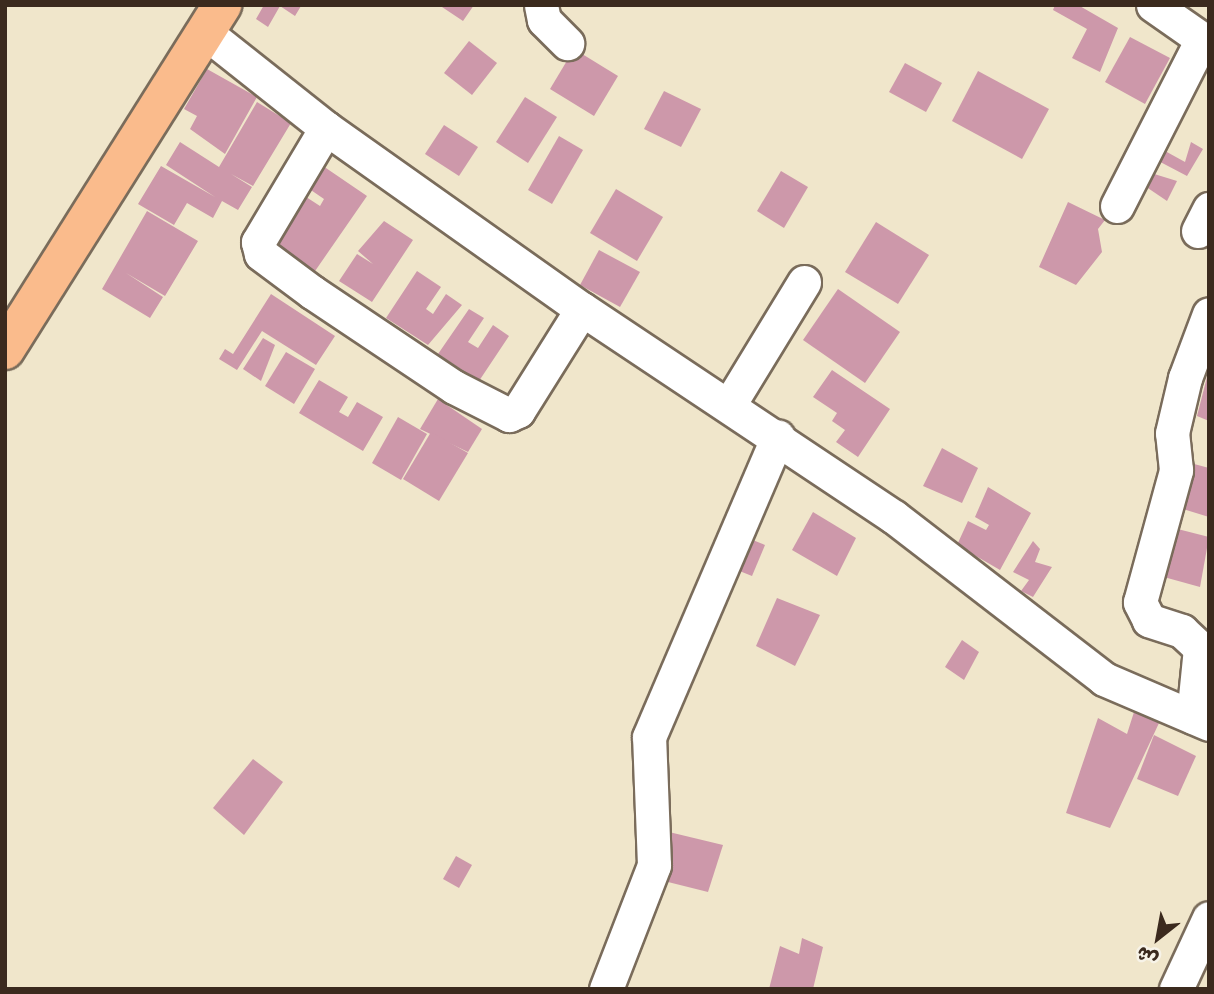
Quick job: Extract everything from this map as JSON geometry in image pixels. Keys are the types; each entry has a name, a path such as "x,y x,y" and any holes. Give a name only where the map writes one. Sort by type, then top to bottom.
{"main road":[{"path":"5,350 214,19"}],"street":[{"path":"541,5 549,28 567,43"},
{"path":"1117,206 1205,41 1153,5"},
{"path":"214,19 326,128 582,309 778,436 1104,679 1201,721 1200,648 1182,631 1149,620 1140,602 1176,470 1172,433 1185,378 1209,314"},
{"path":"326,128 258,242 261,254 312,292 454,387 509,415 518,411 582,309"},
{"path":"729,405 804,282"},
{"path":"606,989 654,864 649,737 778,436"},
{"path":"1176,989 1209,918"}],"building":[{"path":"264,5 301,6 295,16 280,6 268,27 256,19"},
{"path":"439,5 474,5 463,21"},
{"path":"1055,5 1078,5 1118,28 1100,72 1072,58 1087,29 1053,10"},
{"path":"1130,37 1170,58 1145,104 1105,82"},
{"path":"469,41 497,63 472,95 444,73"},
{"path":"574,49 618,76 594,116 550,89"},
{"path":"905,63 942,83 926,112 889,92"},
{"path":"207,69 257,97 225,154 190,129 197,116 184,109"},
{"path":"978,71 1049,109 1022,159 952,121"},
{"path":"664,91 701,109 681,147 644,129"},
{"path":"525,97 557,117 528,163 496,142"},
{"path":"257,102 291,123 253,186 231,174 252,187 238,210 222,201 213,218 187,203 174,225 138,204 161,166 215,197 166,165 180,142 219,167"},
{"path":"444,125 478,147 459,176 425,154"},
{"path":"559,136 583,150 552,204 528,190"},
{"path":"1191,142 1203,149 1187,176 1147,155 1156,146 1185,162"},
{"path":"323,166 367,196 313,274 256,235 300,193 320,206 324,199 305,186"},
{"path":"781,171 808,187 784,228 757,211"},
{"path":"1151,173 1177,181 1167,201 1136,180"},
{"path":"616,189 663,217 637,261 590,233"},
{"path":"1068,202 1105,220 1098,229 1102,252 1076,285 1039,267"},
{"path":"147,211 198,241 165,296 126,273 163,297 150,318 102,289"},
{"path":"384,221 413,240 372,302 339,281 357,254 373,264 358,251"},
{"path":"876,222 929,255 898,304 845,272"},
{"path":"599,250 640,272 620,307 580,285"},
{"path":"417,271 441,287 426,309 433,314 446,294 462,305 428,345 386,318"},
{"path":"838,289 900,332 865,383 803,340"},
{"path":"271,294 335,336 316,365 262,331 237,370 219,359 225,349 233,354"},
{"path":"469,309 484,318 468,342 478,348 493,325 509,336 479,381 438,354"},
{"path":"263,338 275,345 261,381 243,369"},
{"path":"286,352 315,369 294,404 265,386"},
{"path":"832,370 890,409 858,457 836,442 845,430 832,421 837,413 813,397"},
{"path":"1207,377 1209,378 1209,421 1197,416"},
{"path":"319,380 348,397 339,412 348,417 357,402 383,417 363,451 299,413"},
{"path":"438,399 482,429 468,452 420,429"},
{"path":"398,417 427,434 401,480 372,463"},
{"path":"431,432 468,453 439,501 403,479"},
{"path":"942,448 978,468 962,503 923,486"},
{"path":"1183,461 1209,468 1209,517 1170,505"},
{"path":"988,487 1031,513 1000,570 957,545 968,521 986,530 989,525 975,517"},
{"path":"813,512 856,538 837,576 792,550"},
{"path":"1162,525 1209,537 1200,587 1153,574"},
{"path":"740,535 765,545 752,576 727,566"},
{"path":"1033,541 1040,549 1035,562 1052,567 1033,597 1021,591 1029,580 1013,572"},
{"path":"777,598 820,615 795,666 756,646"},
{"path":"962,640 979,652 964,680 945,667"},
{"path":"1134,712 1159,723 1110,828 1066,813 1098,718 1127,734"},
{"path":"1154,735 1196,756 1178,796 1137,779"},
{"path":"253,759 283,782 244,835 213,808"},
{"path":"669,832 723,845 708,892 660,880"},
{"path":"456,856 472,865 459,888 443,879"},
{"path":"802,938 823,947 813,989 769,989 780,946 799,954"}]}
